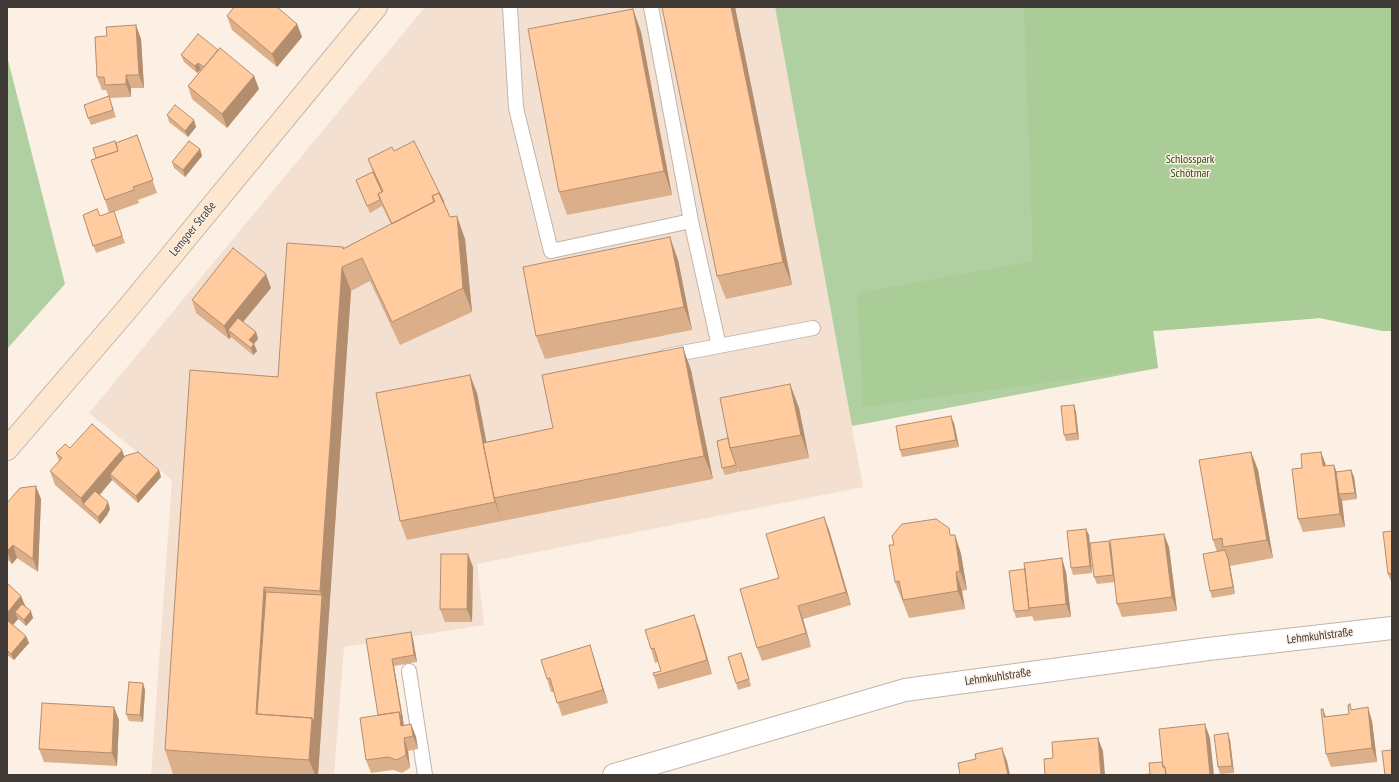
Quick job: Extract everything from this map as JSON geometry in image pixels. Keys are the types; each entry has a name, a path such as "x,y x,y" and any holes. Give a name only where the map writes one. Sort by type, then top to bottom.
{"street":[{"name":"Lemgoer Straße","path":"7,449 129,307 376,7"},
{"name":"Lehmkuhlstraße","path":"614,775 904,690 1208,649 1392,628"}],"lane":[{"path":"510,7 516,108 550,250 691,221"},
{"path":"651,7 691,221 719,346"},
{"path":"651,359 813,328"},
{"path":"409,671 425,775"}],"shaded area":[{"path":"425,7 775,7 863,487 477,564 484,625 344,647 334,775 151,775 172,480 89,413"}],"green space":[{"path":"775,7 1392,7 1392,331 1383,331 1320,318 1153,331 1158,368 852,426"},
{"name":"Schlosspark Schötmar","path":"1024,7 1392,7 1392,331 1383,331 1320,318 1153,331 1158,368 863,407 857,293 1033,261"},
{"path":"7,56 65,284 7,349"}],"building":[{"path":"234,7 277,7 297,24 272,54 227,16"},
{"path":"662,7 731,7 783,262 717,276"},
{"path":"633,9 664,171 559,192 528,29"},
{"path":"136,25 139,75 126,75 126,84 105,85 104,77 97,77 95,37 107,36 106,27"},
{"path":"198,34 218,50 204,67 198,63 195,66 181,55"},
{"path":"220,48 254,76 222,114 188,86"},
{"path":"109,96 113,110 88,118 84,105"},
{"path":"175,105 194,120 185,131 167,115"},
{"path":"137,135 153,180 133,187 134,190 105,200 91,160 118,151 116,143"},
{"path":"115,141 118,151 96,158 93,148"},
{"path":"189,141 200,149 183,170 172,162"},
{"path":"414,141 444,202 439,193 432,196 434,202 392,224 378,194 383,191 368,159 392,147 394,151"},
{"path":"373,172 382,192 378,194 380,200 367,206 356,180"},
{"path":"439,193 450,217 457,216 463,288 392,322 362,258 342,267 320,591 264,587 256,714 312,718 309,760 165,750 190,370 278,377 287,243 343,247 343,249 435,201 432,196"},
{"path":"97,209 100,216 114,211 122,236 93,246 83,215"},
{"path":"670,237 684,307 536,336 523,267"},
{"path":"233,248 266,274 224,326 192,300"},
{"path":"238,318 256,332 249,340 254,344 251,348 228,330"},
{"path":"683,347 704,456 494,498 483,443 553,428 542,375"},
{"path":"470,375 495,502 400,521 376,393"},
{"path":"790,384 801,435 730,448 720,398"},
{"path":"1074,405 1077,433 1064,435 1061,406"},
{"path":"951,416 956,440 900,450 896,426"},
{"path":"92,424 122,450 81,498 50,471 62,458 56,453 65,444 70,448"},
{"path":"728,438 736,465 722,468 717,441"},
{"path":"138,452 159,470 136,496 110,474 125,456"},
{"path":"1251,452 1267,540 1223,547 1222,538 1213,540 1199,460"},
{"path":"1321,452 1323,466 1334,465 1340,514 1298,519 1292,469 1302,468 1301,454"},
{"path":"1351,470 1355,493 1339,494 1336,472"},
{"path":"36,486 33,559 13,545 7,551 7,503 20,488"},
{"path":"95,491 108,502 105,509 98,517 83,504"},
{"path":"824,517 846,592 798,606 806,633 757,648 740,589 779,578 766,534"},
{"path":"936,519 949,528 950,535 955,535 960,571 956,572 958,591 903,600 899,581 895,582 889,545 894,545 892,536 902,524"},
{"path":"1086,529 1090,566 1071,568 1067,531"},
{"path":"1392,531 1392,573 1388,574 1383,532"},
{"path":"1164,534 1172,597 1117,604 1110,540"},
{"path":"1109,541 1113,575 1094,577 1090,543"},
{"path":"1225,550 1233,587 1210,591 1203,554"},
{"path":"441,554 468,554 467,609 440,609"},
{"path":"1062,558 1066,604 1029,608 1024,563"},
{"path":"1025,569 1029,610 1014,611 1009,571"},
{"path":"7,583 21,596 7,613"},
{"path":"266,592 322,595 314,722 312,718 257,714"},
{"path":"22,604 31,611 24,620 15,612"},
{"path":"694,615 707,660 654,676 653,673 661,671 654,648 651,649 645,630"},
{"path":"8,621 26,636 11,654 7,650"},
{"path":"411,632 414,655 392,659 402,718 399,712 378,715 366,639"},
{"path":"590,645 603,690 557,703 550,678 547,679 541,660"},
{"path":"741,653 749,679 736,683 728,657"},
{"path":"129,682 143,683 140,715 126,714"},
{"path":"42,703 114,707 112,753 39,749"},
{"path":"1350,704 1351,710 1368,707 1372,748 1326,754 1321,709 1323,709 1324,717 1349,714 1348,705"},
{"path":"399,712 401,726 411,724 413,736 404,738 406,755 397,760 388,757 366,760 360,718"},
{"path":"1205,724 1210,775 1166,775 1165,767 1163,767 1159,729"},
{"path":"1228,733 1232,766 1218,767 1214,735"},
{"path":"1098,738 1101,775 1045,775 1044,759 1053,758 1052,742"},
{"path":"1002,748 1008,775 960,775 958,763 976,759 975,754"},
{"path":"1392,750 1392,775 1385,775 1382,751"},
{"path":"1162,762 1163,767 1165,767 1166,775 1141,775 1150,774 1149,763"}]}
